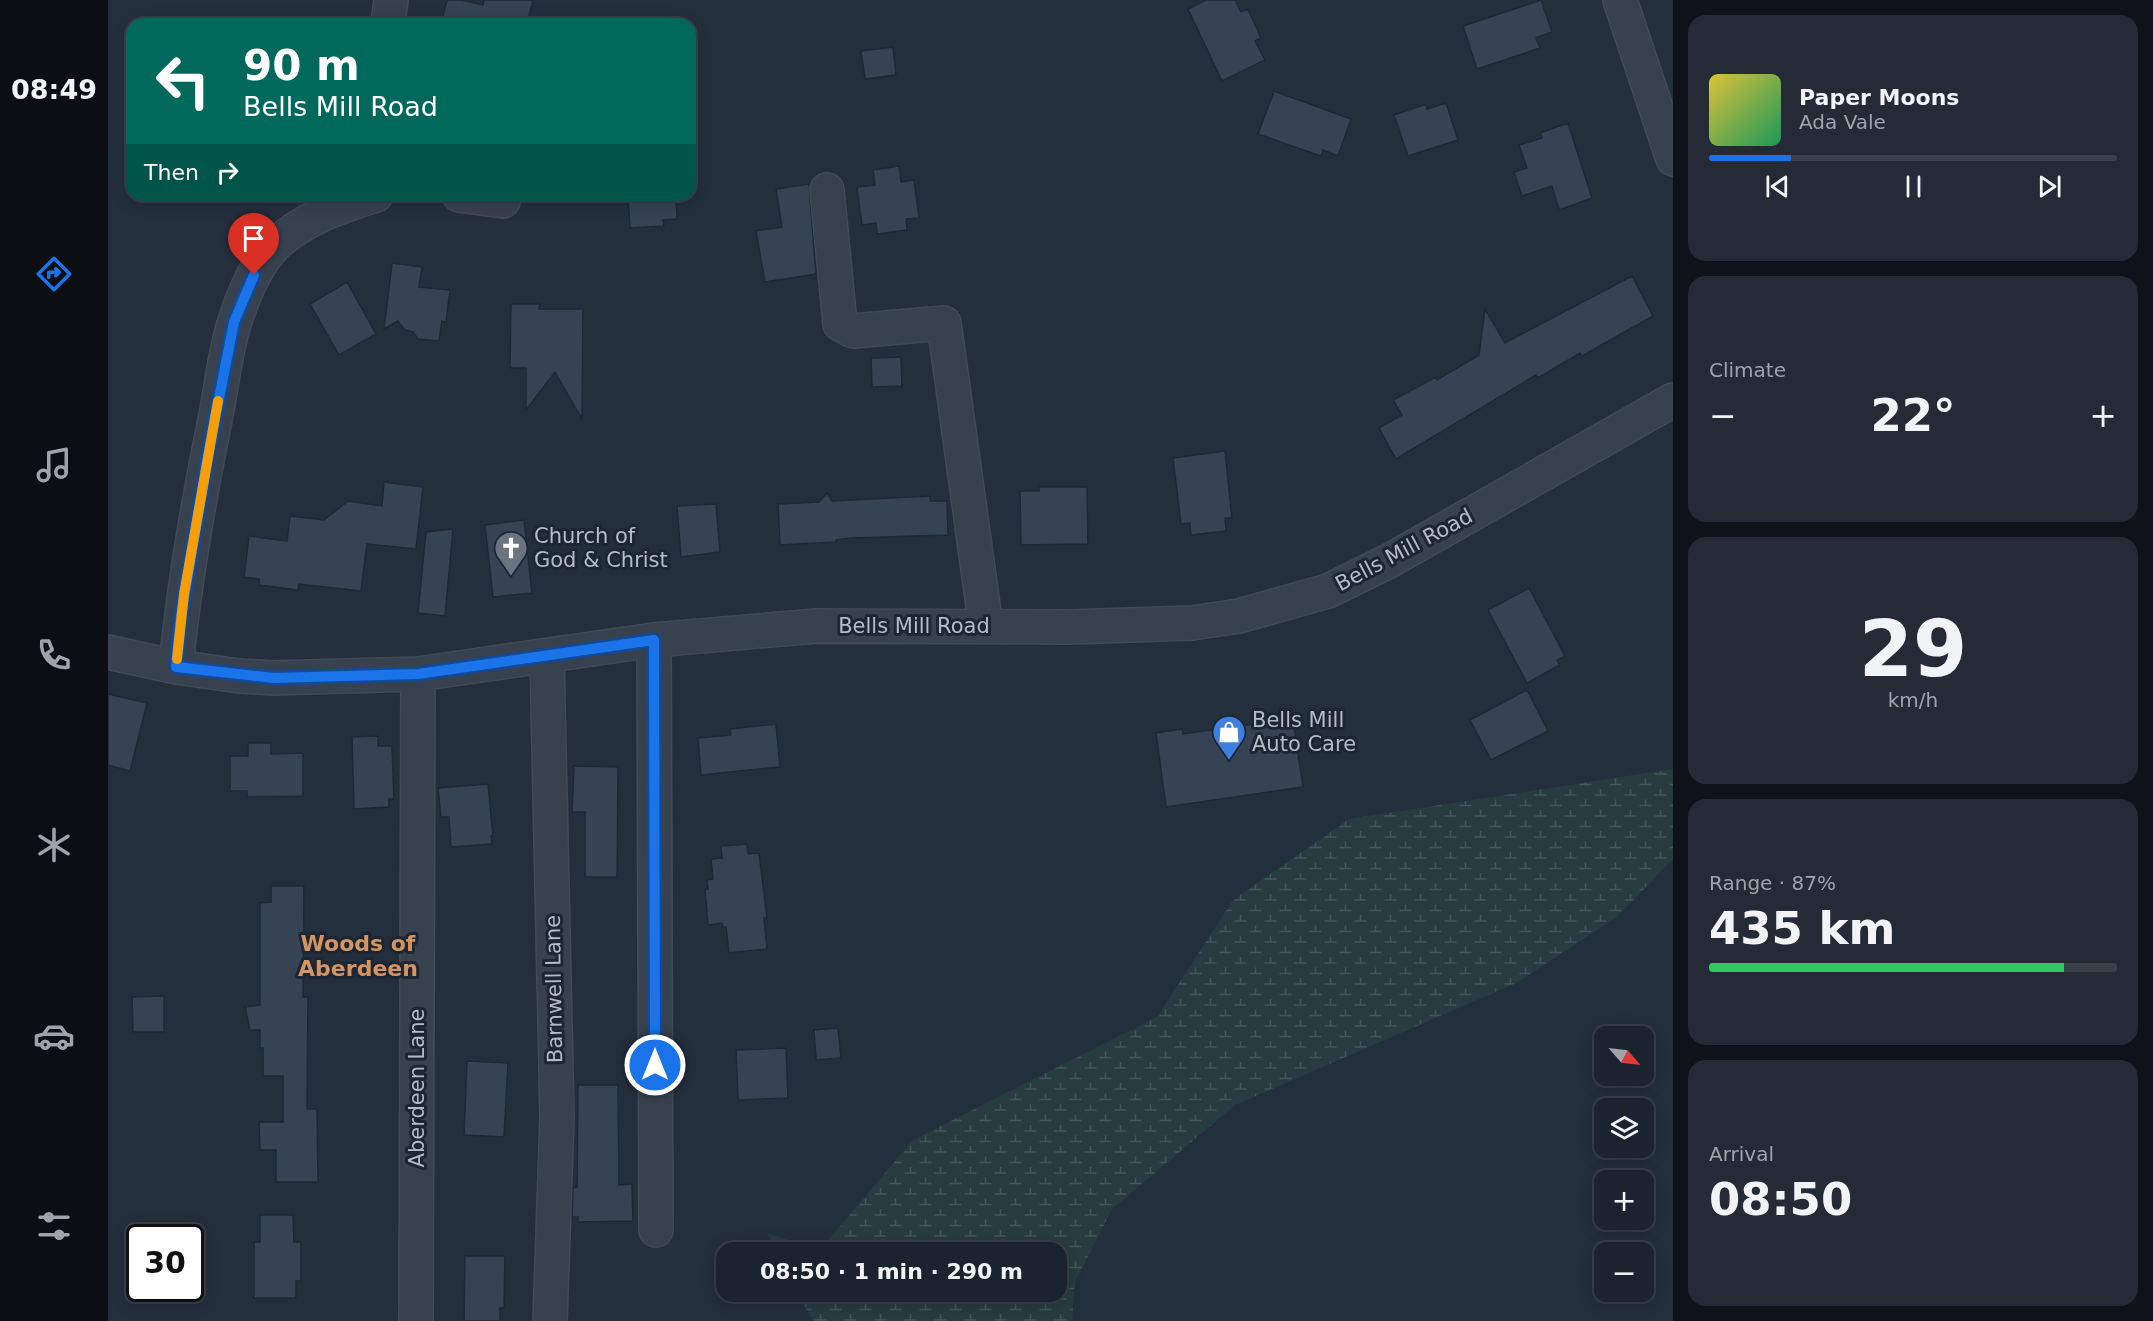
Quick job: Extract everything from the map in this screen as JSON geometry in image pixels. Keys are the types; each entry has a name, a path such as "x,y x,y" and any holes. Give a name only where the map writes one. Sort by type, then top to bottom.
{"street":[{"path":"389,18 392,0"},
{"path":"1620,0 1673,159"},
{"path":"826,190 840,324 853,331 944,323 986,627"},
{"path":"176,667 181,616 206,465 234,322 254,275 274,246 298,226 329,210 357,201"},
{"name":"Bells Mill Road","path":"108,652 176,667 274,678 418,674 654,640 816,626 986,627 1192,623 1239,616 1305,599 1389,561 1673,400"},
{"path":"654,640 656,1230"},
{"name":"Barnwell Lane","path":"547,657 557,1117 550,1321"},
{"name":"Aberdeen Lane","path":"416,1321 418,674"}],"green space":[{"path":"1673,769 1673,859 1617,917 1516,983 1235,1105 1112,1209 1075,1282 1072,1321 813,1321 803,1302 1067,1302 1067,1242 827,1242 913,1140 1157,1017 1233,900 1349,819"},
{"path":"767,1233 795,1242 772,1242"}],"building":[{"path":"447,0 462,0 483,5 484,0 533,0 528,18 442,18"},
{"path":"1206,0 1235,0 1241,12 1248,9 1261,38 1255,41 1265,60 1222,81 1188,9"},
{"path":"1541,0 1552,32 1536,38 1540,48 1477,69 1463,26"},
{"path":"893,47 896,75 865,79 861,51"},
{"path":"1274,91 1351,119 1338,156 1323,150 1321,156 1258,134"},
{"path":"1446,103 1458,140 1408,156 1394,115 1426,104 1427,109"},
{"path":"1568,123 1592,198 1559,210 1552,186 1522,196 1514,172 1527,168 1519,145 1542,138 1540,133"},
{"path":"899,166 901,182 914,180 919,218 906,219 907,230 877,234 876,223 862,225 857,187 875,185 873,170"},
{"path":"809,184 816,274 765,282 756,231 782,227 776,189"},
{"path":"628,201 676,201 677,219 663,220 664,226 630,228"},
{"path":"392,263 422,267 419,287 450,290 446,322 442,321 439,341 418,339 413,332 405,330 398,321 384,329"},
{"path":"1632,276 1653,316 1582,356 1580,353 1538,378 1536,375 1396,459 1379,428 1402,415 1393,400 1436,377 1437,380 1479,355 1485,309 1505,343"},
{"path":"347,282 376,334 339,355 310,304"},
{"path":"511,304 540,304 539,309 583,309 582,419 555,372 526,410 526,368 510,368"},
{"path":"901,357 902,386 872,387 871,358"},
{"path":"1225,451 1232,518 1225,518 1226,531 1191,535 1190,523 1181,524 1173,458"},
{"path":"384,482 423,487 416,549 367,544 361,591 299,584 298,590 259,585 259,579 244,577 249,536 287,541 290,516 324,520 348,501 382,506"},
{"path":"1039,487 1087,487 1088,544 1021,545 1020,491 1039,491"},
{"path":"827,493 832,501 930,496 930,501 947,501 948,535 852,538 836,540 836,542 780,545 778,504 819,502"},
{"path":"716,504 720,552 681,557 677,506"},
{"name":"Church of God & Christ","path":"524,520 532,593 493,597 485,525"},
{"path":"453,529 445,616 418,613 426,532"},
{"path":"1529,588 1565,656 1557,660 1560,665 1527,683 1488,610"},
{"path":"1527,690 1548,731 1491,760 1470,720"},
{"path":"108,694 147,703 130,771 108,765"},
{"name":"Bells Mill Auto Care","path":"1292,714 1303,787 1166,807 1156,733 1182,729 1183,734 1268,722 1268,718"},
{"path":"776,724 780,767 701,775 698,738 731,735 730,729"},
{"path":"378,736 378,746 392,746 394,799 389,799 389,807 354,809 352,737"},
{"path":"248,743 271,743 271,754 303,753 303,796 247,797 247,791 230,791 230,756 248,756"},
{"path":"574,766 618,767 617,877 585,877 585,812 572,812"},
{"path":"488,784 492,844 451,847 449,817 441,817 438,788"},
{"path":"747,844 748,854 759,853 767,918 764,918 767,949 729,953 726,927 723,927 722,923 708,925 705,890 708,889 707,880 713,879 711,859 722,858 721,846"},
{"path":"271,886 304,886 303,997 308,997 307,1109 317,1109 318,1182 276,1182 276,1150 260,1150 259,1122 283,1122 283,1076 263,1076 263,1048 260,1048 260,1030 250,1030 245,1007 260,1005 260,903 271,902"},
{"path":"164,996 164,1032 133,1032 132,997"},
{"path":"838,1028 841,1058 816,1060 814,1030"},
{"path":"786,1048 788,1098 738,1100 736,1050"},
{"path":"467,1061 508,1063 504,1137 464,1135"},
{"path":"578,1085 618,1085 619,1185 632,1184 633,1221 578,1222 578,1217 572,1217 573,1188 577,1187"},
{"path":"260,1215 293,1215 294,1242 301,1242 301,1281 296,1281 296,1298 254,1298 254,1242 260,1242"},
{"path":"465,1256 505,1256 504,1308 500,1308 500,1321 464,1321"}],"slow traffic":[{"path":"177,659 184,594 218,401"}],"place":[{"name":"Church of God & Christ","path":"511,577"},
{"name":"Bells Mill Auto Care","path":"1229,761"}],"district":[{"name":"Woods of Aberdeen","path":"358,956"}],"route":[{"path":"254,275 234,322 206,465 181,616 176,667 239,676 274,678 418,674 654,640 655,1065"}]}
